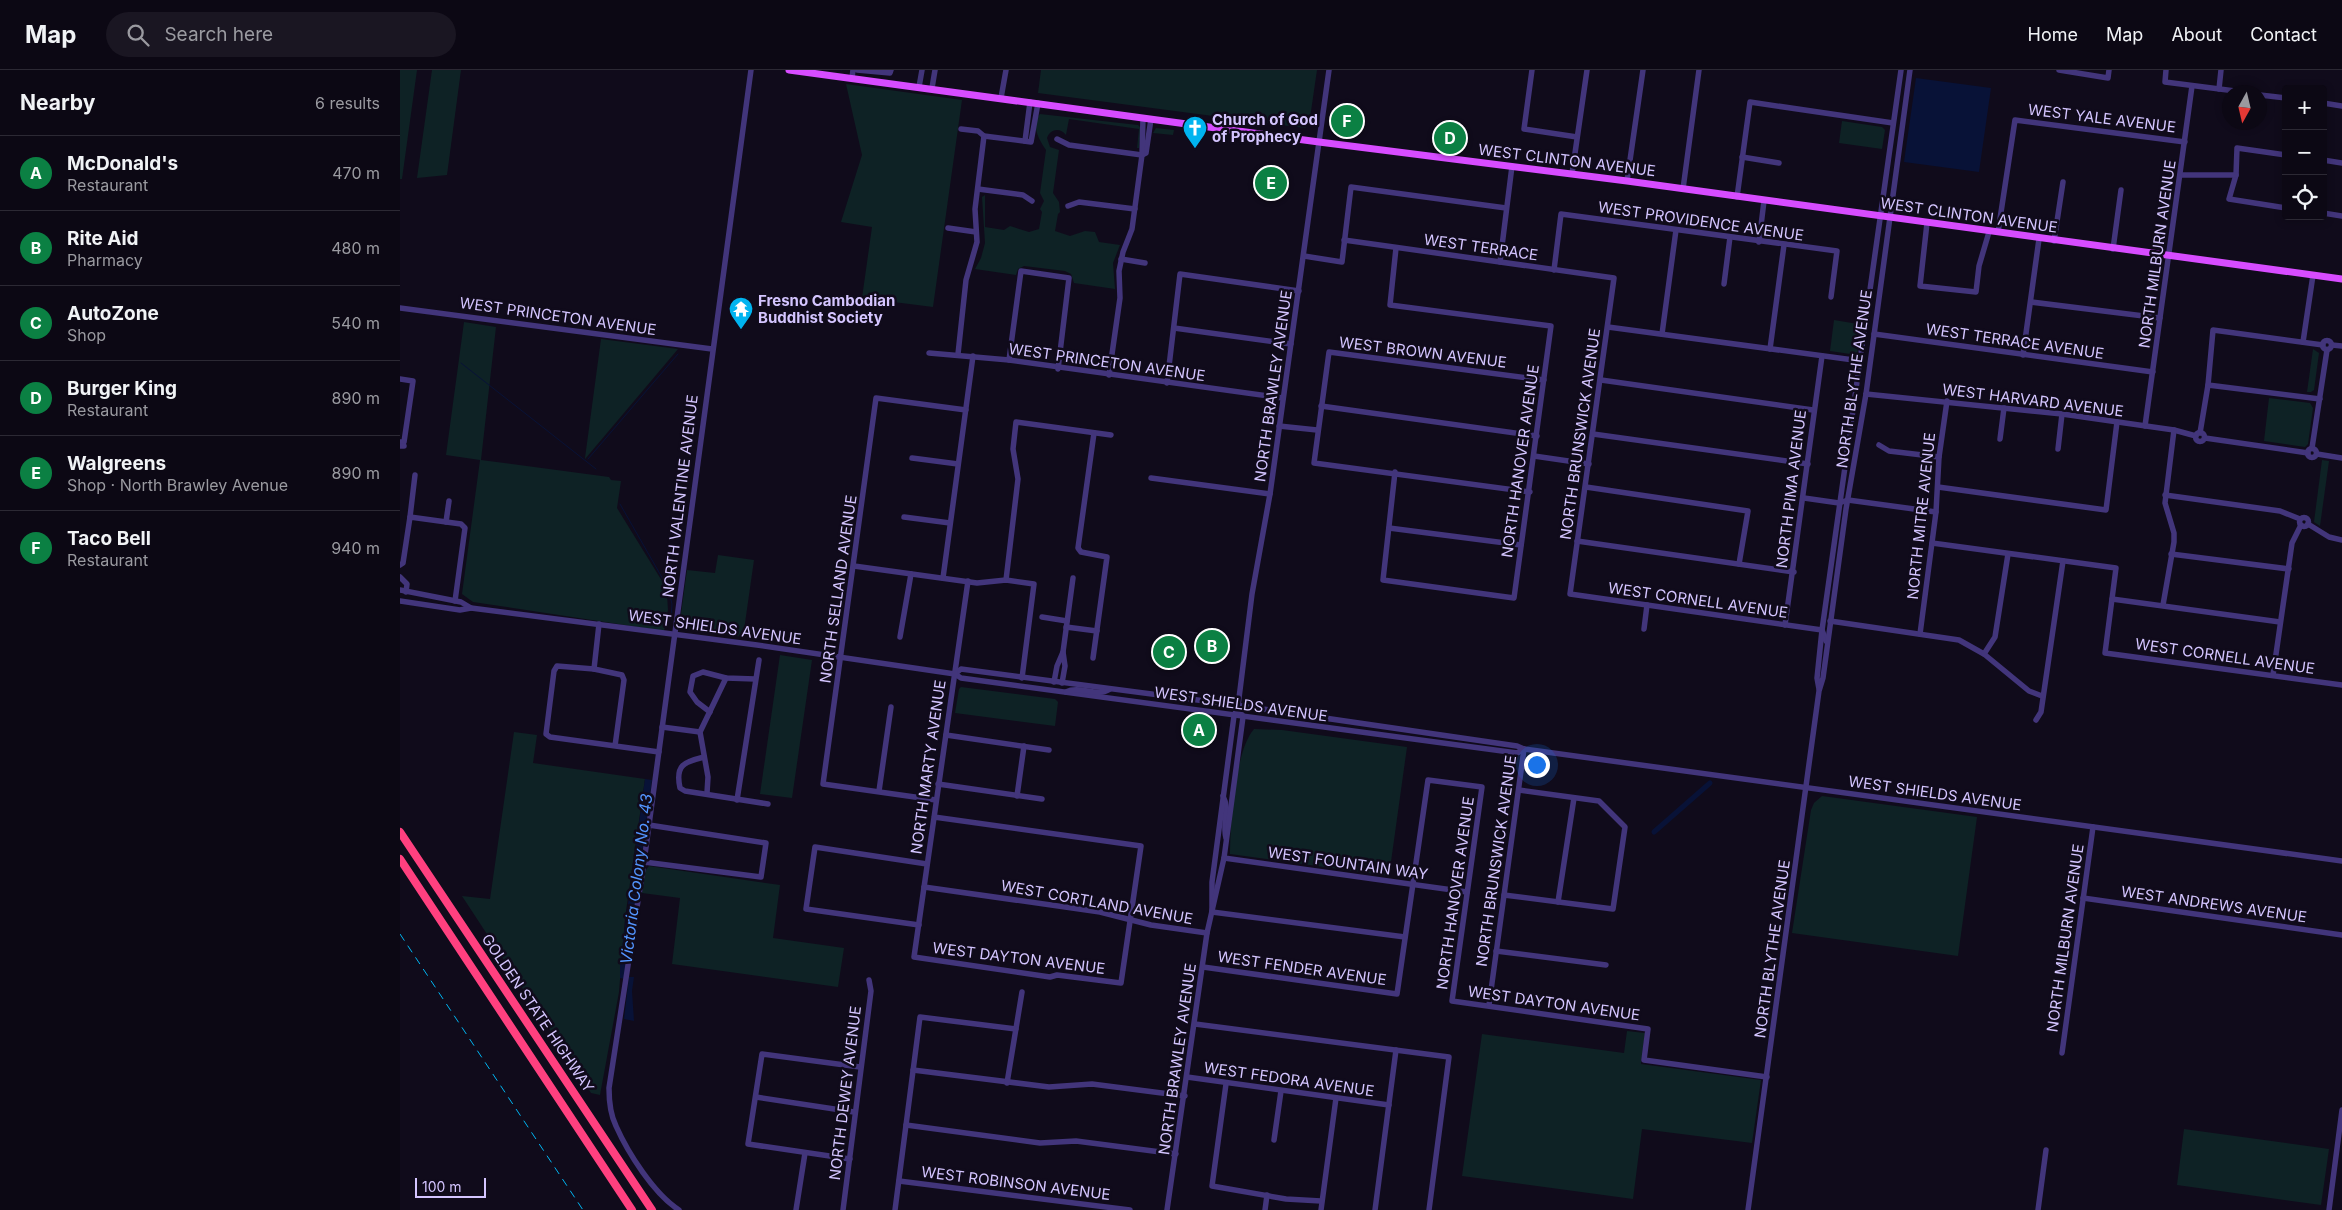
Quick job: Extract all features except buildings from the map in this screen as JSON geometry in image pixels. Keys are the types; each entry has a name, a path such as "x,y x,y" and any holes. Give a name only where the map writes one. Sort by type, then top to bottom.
{"highway":[{"name":"GOLDEN STATE HIGHWAY","path":"400,832 652,1210"},
{"name":"GOLDEN STATE HIGHWAY","path":"400,859 632,1210"}],"main road":[{"name":"WEST CLINTON AVENUE","path":"789,70 852,74 919,87 1147,119 1627,181 2169,257 2342,279"}],"street":[{"name":"NORTH VALENTINE AVENUE","path":"679,1210 655,1188 615,1125 609,1101 609,1088 644,862 751,70"},
{"path":"857,70 885,74 890,73 891,70"},
{"path":"919,87 922,70"},
{"path":"932,88 935,70"},
{"path":"1001,98 1006,70"},
{"name":"NORTH BRAWLEY AVENUE","path":"1212,912 1212,882 1234,716 1238,706 1252,594 1270,494 1330,70"},
{"path":"1532,70 1524,129 1577,136"},
{"path":"1572,174 1587,70"},
{"path":"1627,181 1643,70"},
{"path":"1684,189 1699,70"},
{"name":"NORTH BLYTHE AVENUE","path":"1748,1210 1819,691 1827,650 1880,217 1901,70"},
{"name":"NORTH BLYTHE AVENUE","path":"1819,691 1817,678 1826,601 1866,394 1910,70"},
{"path":"2058,70 2108,78 2109,70"},
{"path":"2166,70 2165,82 2222,89"},
{"path":"2219,89 2221,70"},
{"name":"NORTH MILBURN AVENUE","path":"2145,426 2192,86"},
{"path":"2267,96 2282,98"},
{"path":"1737,197 1750,102 1893,123"},
{"path":"961,129 978,131 984,136 1028,142 1034,103"},
{"path":"2327,104 2342,106"},
{"path":"1109,375 1120,298 1121,259 1132,228 1147,119"},
{"name":"WEST YALE AVENUE","path":"1998,232 2015,120 2185,142"},
{"path":"958,354 966,280 977,242 975,209 984,136"},
{"path":"1057,139 1069,145 1142,155"},
{"path":"2282,154 2237,148 2236,175 2229,199 2282,207"},
{"path":"1742,158 1779,163"},
{"path":"2327,161 2342,163"},
{"path":"1500,262 1512,166"},
{"path":"2181,175 2236,175"},
{"path":"2054,241 2063,182"},
{"path":"1304,256 1342,262 1351,187 1506,208"},
{"path":"978,189 1022,195 1032,201"},
{"path":"2113,249 2121,190"},
{"path":"1759,242 1764,201"},
{"path":"1068,206 1079,202 1135,209"},
{"name":"WEST PROVIDENCE AVENUE","path":"1554,270 1561,214 1837,251 1831,298"},
{"path":"2327,214 2342,216"},
{"path":"1927,223 1920,286 1976,292 1979,266 1989,232"},
{"path":"948,228 976,232"},
{"path":"1662,334 1676,230"},
{"path":"1724,284 1730,237"},
{"path":"2023,355 2039,239"},
{"name":"WEST TERRACE","path":"1344,240 1614,278"},
{"path":"1770,349 1784,245"},
{"name":"NORTH HANOVER AVENUE","path":"1389,528 1382,580 1514,598 1530,492 1551,326 1390,305 1396,248"},
{"path":"1121,259 1145,263"},
{"path":"1009,360 1021,271 1069,278 1058,369"},
{"path":"1167,383 1180,274 1299,291"},
{"path":"2303,342 2313,275"},
{"name":"NORTH BRUNSWICK AVENUE","path":"1570,594 1614,278"},
{"path":"2031,302 2160,318"},
{"name":"WEST PRINCETON AVENUE","path":"400,308 712,349"},
{"path":"1608,327 1862,361"},
{"path":"1174,328 1291,344"},
{"path":"2342,346 2327,347 2213,330 2208,385 2198,434 2205,438 2316,450 2317,454 2342,458"},
{"name":"WEST TERRACE AVENUE","path":"1874,334 2153,372"},
{"path":"2310,450 2320,399 2327,347"},
{"name":"WEST BROWN AVENUE","path":"1321,406 1329,352 1544,380"},
{"name":"WEST PRINCETON AVENUE","path":"929,353 954,356 958,354 1009,360 1058,369 1283,398"},
{"path":"943,578 973,356"},
{"name":"NORTH PIMA AVENUE","path":"1785,625 1794,572 1813,410 1822,356"},
{"path":"400,380 413,381 404,442 401,445"},
{"path":"1600,380 1813,410"},
{"path":"2208,385 2320,399"},
{"name":"WEST HARVARD AVENUE","path":"1866,394 2062,414 2198,434"},
{"name":"NORTH SELLAND AVENUE","path":"879,792 823,784 876,398 966,410"},
{"name":"NORTH MITRE AVENUE","path":"1920,634 1936,512 1939,457 1947,401"},
{"path":"1530,492 1395,472 1314,463 1317,430 1321,406 1537,436"},
{"path":"2000,439 2004,408"},
{"path":"2058,449 2062,414"},
{"path":"1006,580 1018,478 1013,449 1016,422 1111,435"},
{"path":"1938,488 2106,510 2117,422"},
{"path":"1279,426 1317,430"},
{"path":"2163,605 2174,533 2166,510 2165,495 2174,430"},
{"path":"1093,658 1107,557 1081,552 1078,548 1094,433"},
{"path":"1593,434 1808,464"},
{"path":"1880,445 1889,451 1939,457"},
{"path":"1534,456 1589,464"},
{"path":"912,458 958,464"},
{"path":"1395,472 1389,528 1522,545"},
{"path":"400,565 403,563 415,475"},
{"path":"1151,478 1270,494"},
{"path":"1586,487 1748,511 1739,564"},
{"path":"2165,495 2280,511 2329,537 2342,540"},
{"path":"1804,498 1936,512"},
{"path":"446,522 449,501"},
{"path":"904,516 950,523"},
{"path":"410,517 461,524 465,528 455,601"},
{"path":"2273,675 2292,543 2303,523"},
{"path":"1577,541 1794,572"},
{"path":"1932,543 2116,568 2112,599 2280,622"},
{"path":"1984,654 1996,637 2008,554"},
{"path":"2171,554 2289,569"},
{"path":"2036,720 2041,712 2062,561"},
{"path":"854,566 984,583 1006,580 1034,584 1022,678"},
{"path":"900,637 911,574"},
{"path":"400,576 407,584 403,591"},
{"path":"1062,683 1063,652 1073,578"},
{"name":"NORTH MARTY AVENUE","path":"914,957 968,581"},
{"name":"WEST SHIELDS AVENUE","path":"403,591 455,601 471,608 841,657 955,674 960,678 1243,718 1517,753 1524,749"},
{"name":"WEST CORNELL AVENUE","path":"1570,594 1822,630"},
{"name":"WEST CORNELL AVENUE","path":"2112,599 2105,653 2342,685"},
{"name":"WEST SHIELDS AVENUE","path":"400,600 460,610 471,608"},
{"path":"1826,601 1830,622 1959,640 1984,654 2029,691 2042,696"},
{"path":"1644,630 1647,605"},
{"path":"1042,617 1097,631"},
{"path":"594,669 599,624"},
{"path":"1822,630 1825,635 1827,650"},
{"path":"1054,682 1057,666 1063,652"},
{"path":"737,800 759,660"},
{"path":"615,746 624,680 619,673 557,666 554,671 546,734 550,737 615,746 659,752"},
{"name":"WEST SHIELDS AVENUE","path":"955,674 961,669 1149,694 1517,746 1524,749 2342,861"},
{"path":"710,712 697,702 690,692 693,676 703,672 726,678 755,678"},
{"path":"707,793 700,732 726,678"},
{"path":"1066,692 1072,689 1104,693 1110,690"},
{"path":"1119,700 1125,697 1143,699 1149,694"},
{"name":"NORTH BRAWLEY AVENUE","path":"1167,1210 1207,933 1220,884 1224,858 1243,718 1238,706"},
{"path":"891,707 879,792 936,800"},
{"path":"662,727 700,732"},
{"path":"946,735 1049,750"},
{"path":"1017,796 1024,746"},
{"name":"NORTH BRUNSWICK AVENUE","path":"1489,1006 1524,749"},
{"path":"704,757 689,760 682,765 678,780 680,788 685,791 768,804"},
{"name":"NORTH HANOVER AVENUE","path":"1413,885 1428,780 1482,787 1452,1001"},
{"path":"938,784 1042,799"},
{"path":"1504,895 1613,909 1625,827 1599,801 1518,790"},
{"path":"1223,795 1227,803 1223,830 1226,840"},
{"path":"1558,902 1574,798"},
{"path":"934,817 1141,846 1132,919"},
{"path":"644,862 760,877 766,843 649,825"},
{"name":"NORTH MILBURN AVENUE","path":"2062,1053 2093,827"},
{"name":"WEST DAYTON AVENUE","path":"919,925 806,909 815,847 927,864"},
{"name":"WEST FOUNTAIN WAY","path":"1224,858 1467,892"},
{"path":"1405,937 1413,885"},
{"name":"WEST CORTLAND AVENUE","path":"924,887 1100,912 1157,926 1207,933"},
{"name":"WEST ANDREWS AVENUE","path":"2083,898 2342,934"},
{"name":"WEST CORTLAND AVENUE","path":"1212,912 1405,937"},
{"name":"WEST DAYTON AVENUE","path":"914,957 1050,976 1057,975 1121,983 1132,919"},
{"name":"WEST FENDER AVENUE","path":"1203,967 1397,994 1405,937"},
{"path":"1496,951 1606,965"},
{"name":"NORTH DEWEY AVENUE","path":"843,1210 871,990 869,980"},
{"path":"1007,1083 1022,992"},
{"name":"WEST DAYTON AVENUE","path":"1452,1001 1648,1029 1644,1060 1767,1077"},
{"path":"895,1210 920,1017 1016,1029"},
{"path":"1195,1024 1450,1057 1429,1210"},
{"path":"1375,1210 1396,1050"},
{"path":"850,1159 748,1144 762,1054 860,1067"},
{"path":"913,1070 1049,1088 1092,1084 1184,1096"},
{"name":"WEST FEDORA AVENUE","path":"1187,1077 1226,1084 1388,1105"},
{"path":"1226,1084 1212,1186 1322,1201"},
{"path":"1274,1140 1281,1091"},
{"path":"756,1097 854,1112"},
{"path":"1322,1210 1336,1098"},
{"path":"2329,1210 2342,1110"},
{"path":"906,1125 1040,1143 1076,1141 1176,1154"},
{"path":"2038,1210 2046,1150"},
{"path":"796,1210 805,1153"},
{"name":"WEST ROBINSON AVENUE","path":"899,1181 1130,1210"},
{"path":"1265,1210 1267,1195"}],"green space":[{"path":"400,70 417,70 402,179 400,179"},
{"path":"432,70 461,70 447,175 417,178"},
{"path":"1041,70 1317,70 1309,125 1305,128 1038,93"},
{"path":"846,84 962,100 933,307 862,298 872,227 841,222 862,155"},
{"path":"1040,114 1138,125 1141,128 1139,148 1137,148 1139,129 1069,119 1066,135 1064,132 1055,130 1047,138 1050,147 1059,150 1053,193 1059,202 1060,212 1055,231 1070,236 1085,231 1095,232 1099,242 1120,245 1113,263 1115,289 1074,283 1071,274 1065,271 1024,266 1018,269 1016,275 975,269 981,258 985,243 982,197 985,195 985,227 1004,230 1010,226 1029,232 1039,229 1042,212 1040,209 1044,201 1040,193 1046,150 1038,137 1036,127 1037,118"},
{"path":"1842,121 1882,127 1885,130 1882,149 1839,143"},
{"path":"1156,128 1174,130 1173,135 1153,133"},
{"path":"1834,320 1858,324 1860,335 1857,355 1830,351"},
{"path":"464,322 496,327 481,460 609,477 611,480 621,481 617,508 662,581 667,595 668,610 664,631 473,602 462,594 480,460 446,455"},
{"path":"601,339 678,349 585,459 585,458"},
{"path":"2313,349 2319,353 2314,390 2307,392"},
{"path":"2269,398 2310,403 2313,408 2308,444 2305,447 2264,441"},
{"path":"2322,460 2329,461 2320,526 2314,522"},
{"path":"718,555 754,560 743,637 679,628 687,570 715,573"},
{"path":"780,655 812,660 792,798 760,794"},
{"path":"961,687 1055,699 1058,702 1055,726 955,713"},
{"path":"1254,729 1282,730 1407,747 1389,876 1230,854 1231,825 1238,770 1242,753"},
{"path":"514,732 537,735 533,763 645,779 625,918 619,992 600,1095 591,1093 462,896 490,899"},
{"path":"1822,796 1977,817 1958,956 1792,933 1811,810 1814,803"},
{"path":"649,866 780,885 773,938 844,948 838,987 672,964 680,898 642,893 645,871"},
{"path":"1627,1031 1645,1033 1641,1064 1761,1080 1752,1143 1642,1129 1633,1199 1462,1176 1482,1034 1624,1053"},
{"path":"2184,1129 2329,1149 2321,1205 2177,1185"}],"water":[{"path":"1916,78 1991,88 1979,172 1904,162"},
{"path":"645,779 652,780 625,979 620,978 620,964"},
{"path":"629,977 634,977 632,991 634,1021 624,1019"}],"waterway":[{"path":"588,459 678,354"},
{"path":"461,363 596,469"},
{"name":"Victoria Colony No. 43","path":"620,504 668,588 672,604 671,618"},
{"path":"1654,832 1710,783"}],"railway":[{"path":"400,934 583,1210"}],"place":[{"name":"Taco Bell","path":"1347,121"},
{"name":"Burger King","path":"1450,138"},
{"name":"Church of God of Prophecy","path":"1195,149"},
{"name":"Walgreens","path":"1271,183"},
{"name":"Fresno Cambodian Buddhist Society","path":"741,330"},
{"name":"Rite Aid","path":"1212,646"},
{"name":"AutoZone","path":"1169,652"},
{"name":"McDonald's","path":"1199,730"}]}
